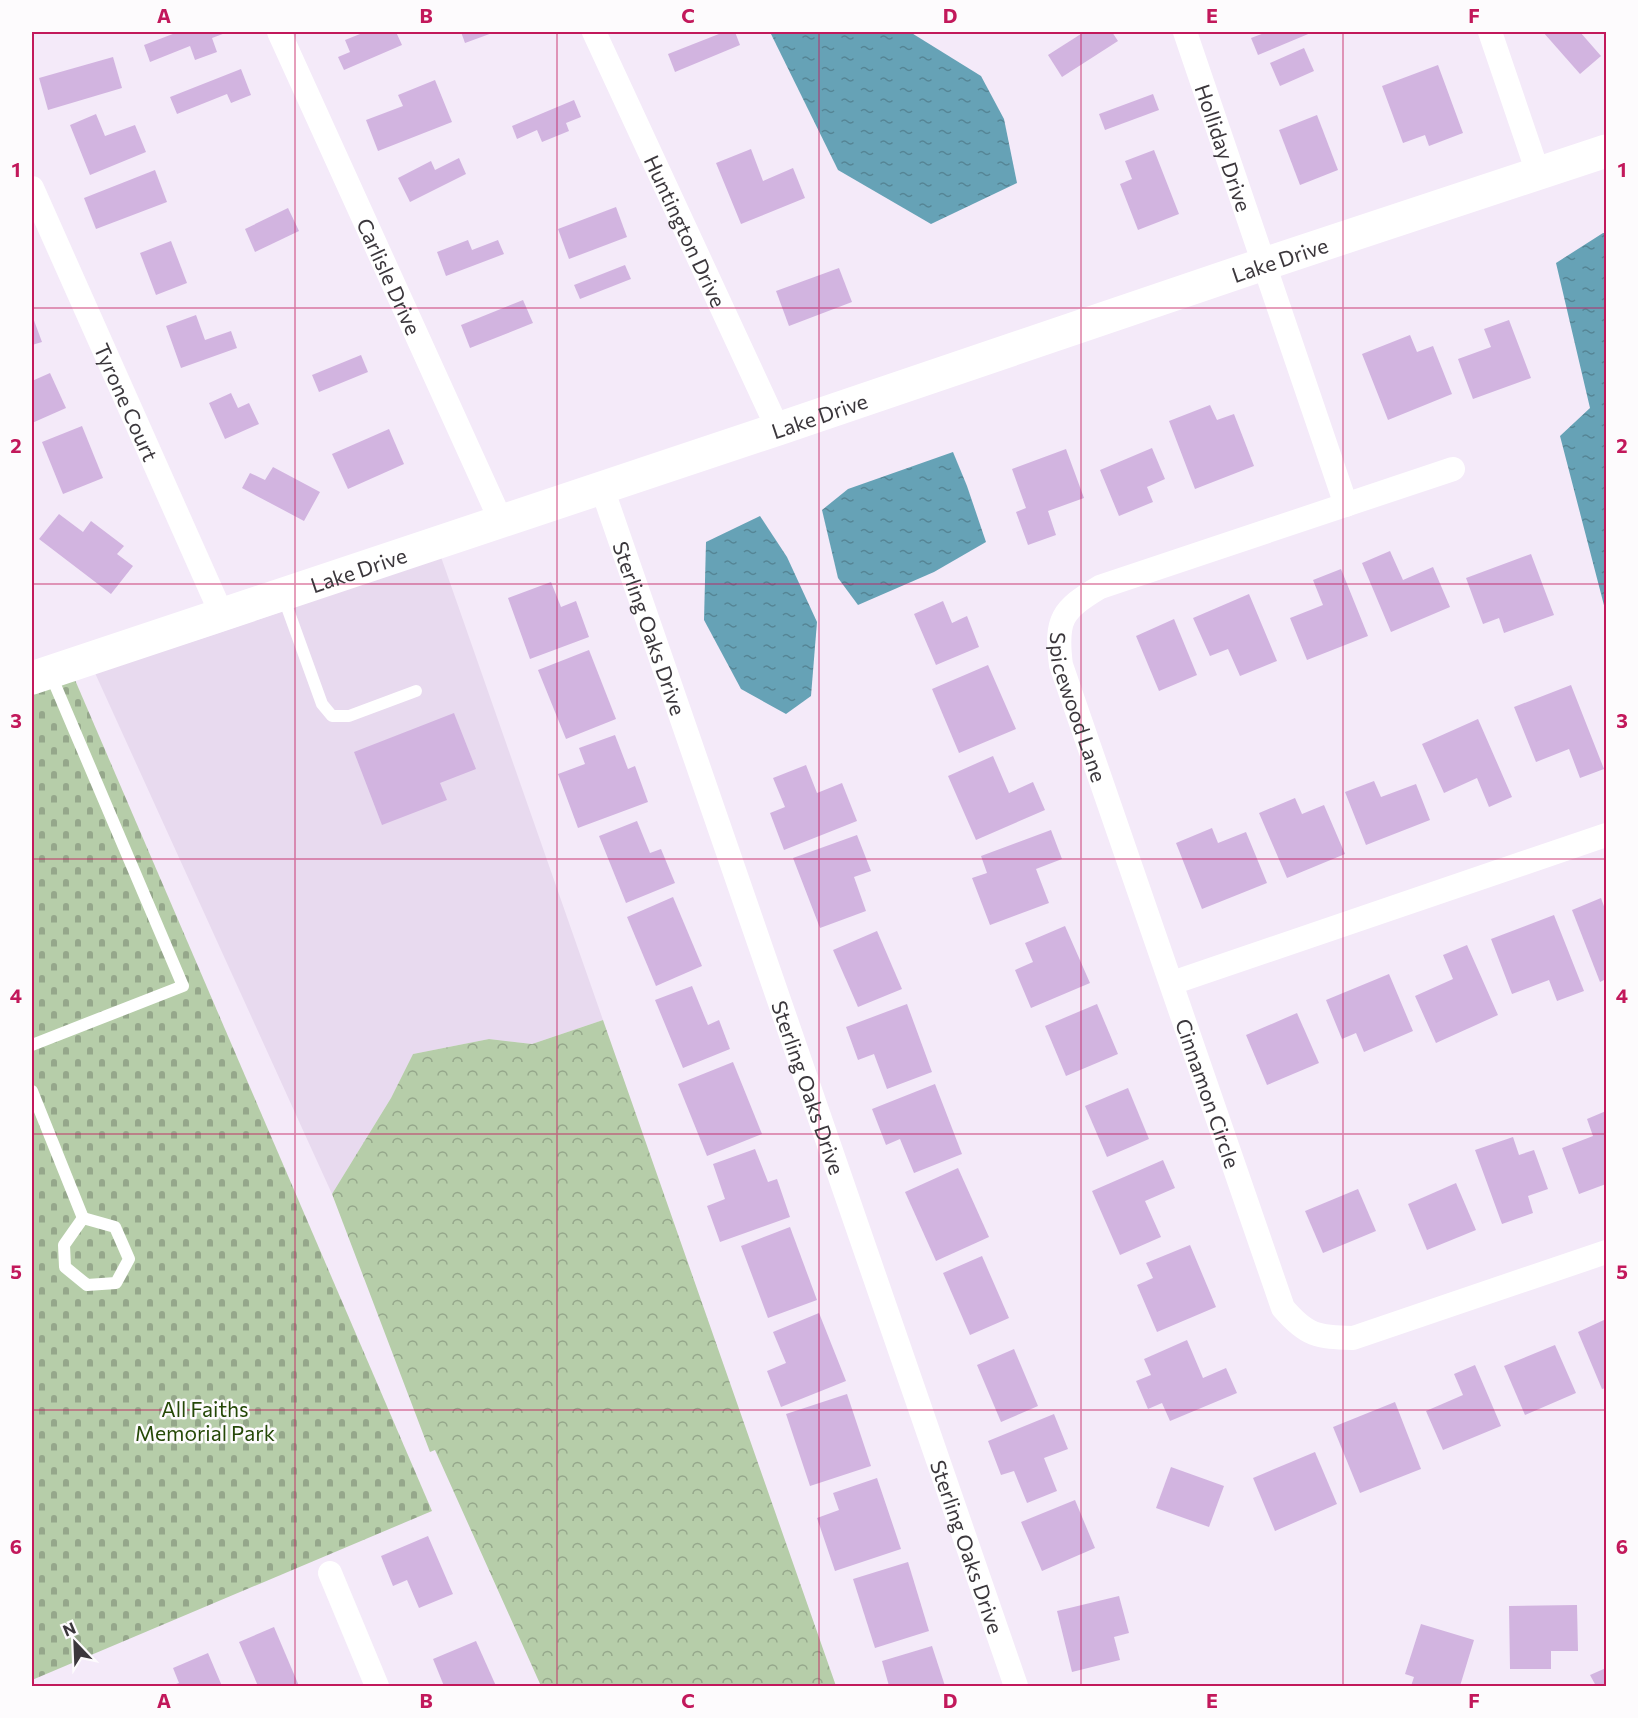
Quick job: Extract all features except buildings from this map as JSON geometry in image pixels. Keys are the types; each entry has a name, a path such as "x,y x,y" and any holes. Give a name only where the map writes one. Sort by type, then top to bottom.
{"street":[{"name":"Carlisle Drive","path":"279,32 501,521"},
{"name":"Huntington Drive","path":"594,32 778,429"},
{"name":"Holliday Drive","path":"1185,32 1264,264"},
{"path":"1490,32 1538,173"},
{"name":"Lake Drive","path":"41,675 1606,151"},
{"name":"Tyrone Court","path":"32,188 222,615"},
{"path":"1264,264 1346,505"},
{"name":"Spicewood Lane","path":"1172,983 1061,665 1058,639 1063,617 1077,601 1100,587 1453,469"},
{"name":"Sterling Oaks Drive","path":"602,488 1016,1686"},
{"path":"1172,983 1606,835"},
{"name":"Cinnamon Circle","path":"1172,983 1283,1308 1299,1326 1321,1337 1353,1338 1606,1252"},
{"path":"330,1573 376,1686"}],"lane":[{"path":"282,595 322,704 332,716 349,716 416,691"},
{"path":"32,1045 183,986 41,675"},
{"path":"32,1091 83,1218"},
{"path":"83,1218 116,1227 129,1259 116,1283 87,1286 65,1267 64,1245 83,1218"}],"shaded area":[{"path":"441,557 603,1020 532,1044 489,1039 413,1054 391,1098 332,1194 95,673"}],"green space":[{"name":"All Faiths Memorial Park","path":"69,666 432,1511 32,1680 32,679"},
{"path":"603,1020 836,1686 541,1686 435,1450 430,1452 332,1194 391,1098 413,1054 489,1039 532,1044"}],"water":[{"path":"770,32 910,32 981,76 1004,119 1017,183 931,224 838,170"},
{"path":"1606,233 1606,613 1560,436 1590,408 1556,263"},
{"path":"953,452 986,542 934,572 858,605 838,578 822,510 848,489"},
{"path":"760,516 787,557 817,622 811,696 786,714 741,689 704,620 706,542"}]}
